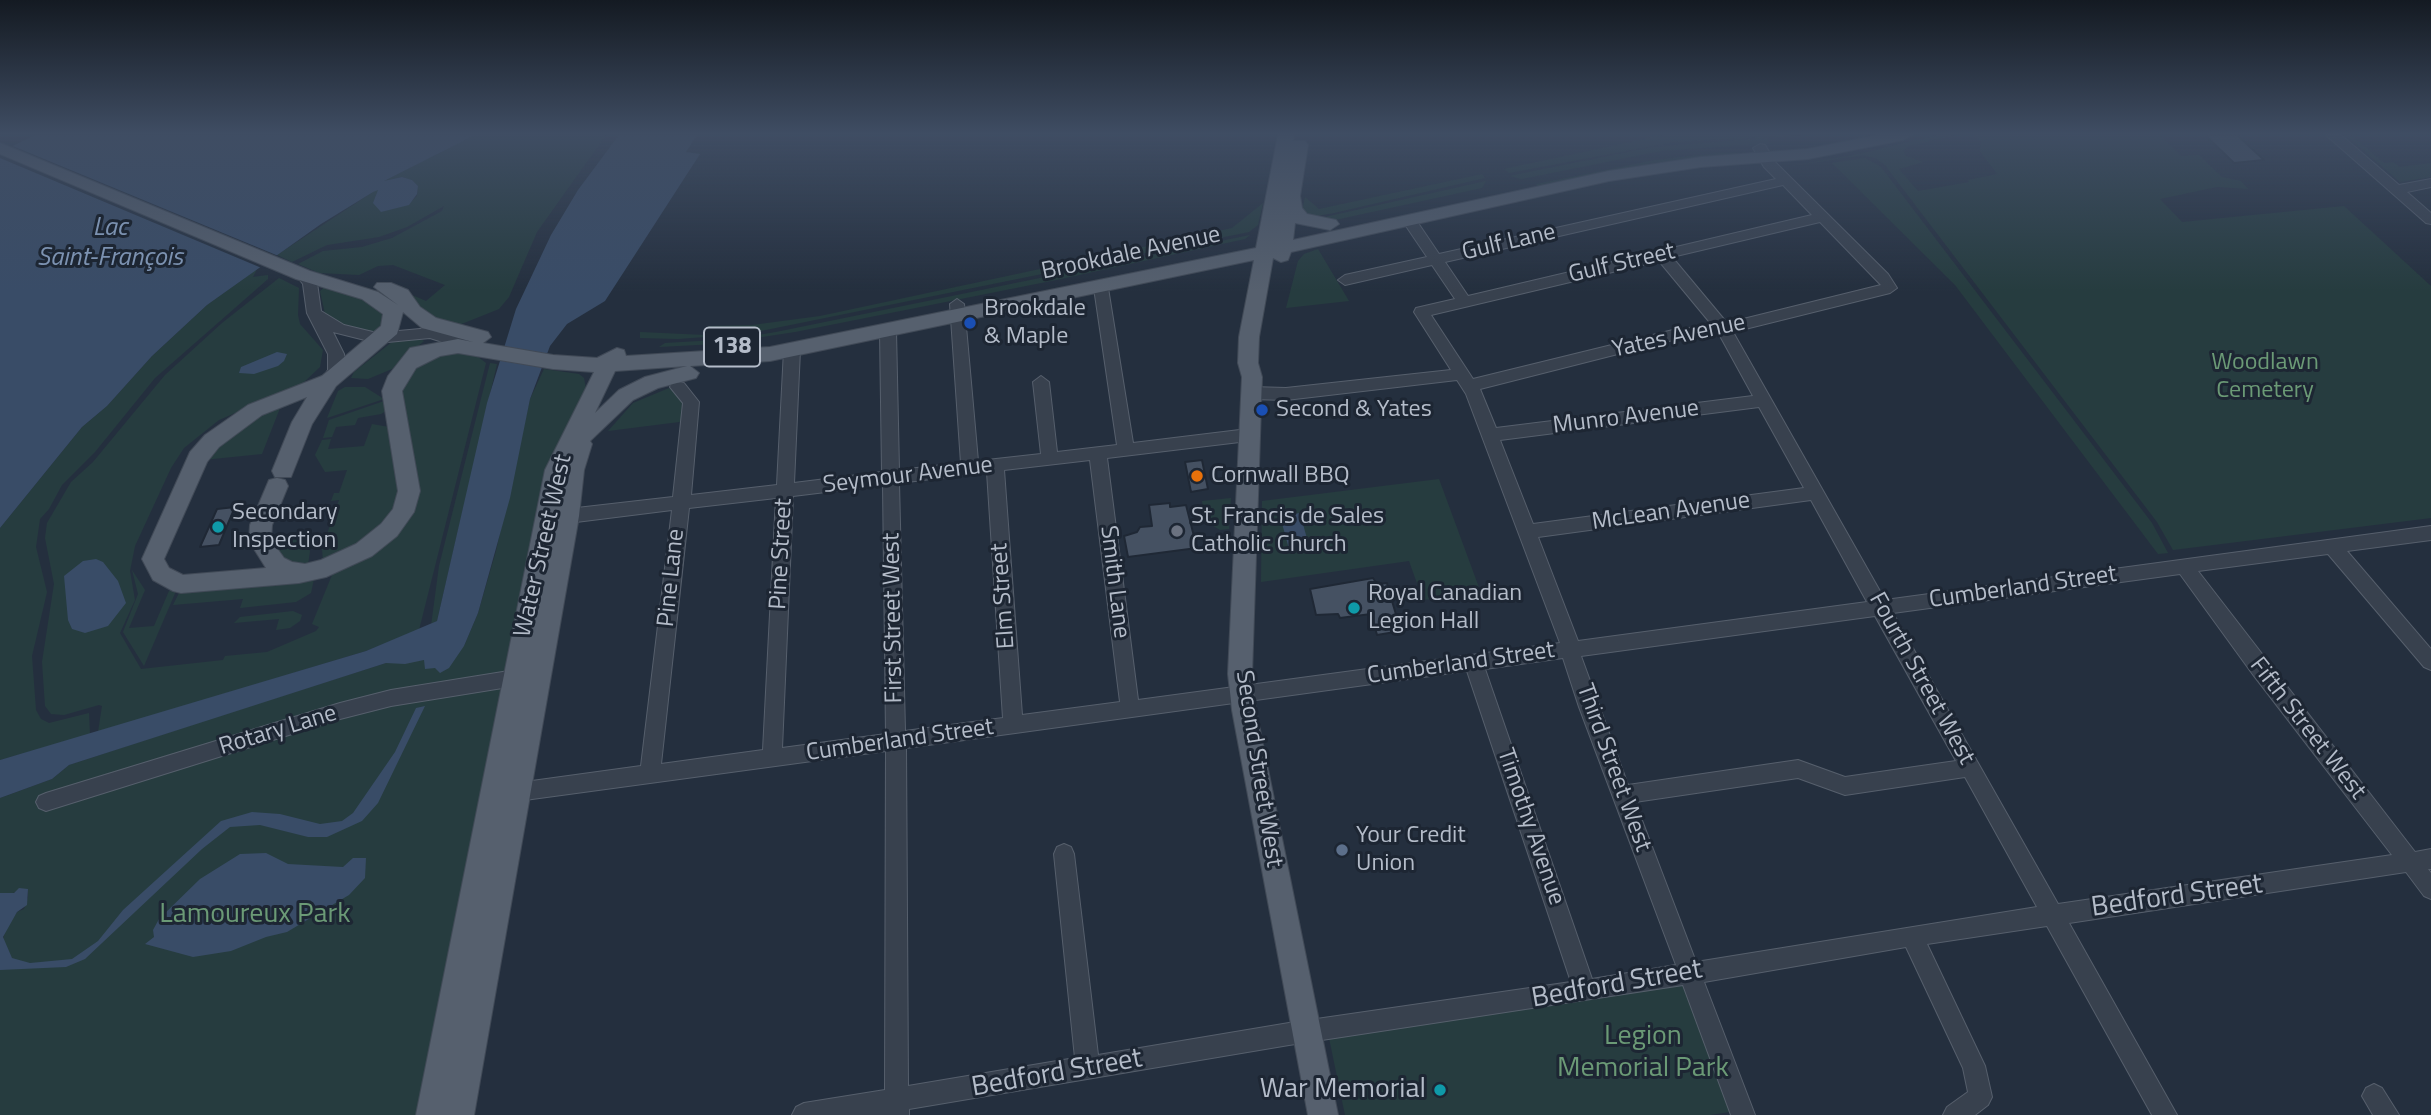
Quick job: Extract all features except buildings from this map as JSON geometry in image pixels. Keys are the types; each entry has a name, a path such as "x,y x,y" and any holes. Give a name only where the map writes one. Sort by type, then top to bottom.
{"main road":[{"path":"94,187 303,274 401,295 423,320 441,331 487,346"},
{"name":"Second Street West","path":"1281,187 1263,343 1251,385 1240,674 1323,1115"},
{"name":"Second Street West","path":"1276,243 1293,187"},
{"name":"Brookdale Avenue","path":"619,360 743,346 1101,288 1276,243 1330,224 1528,187"},
{"name":"Brookdale Avenue","path":"487,346 619,360 770,354 888,331 959,310 1276,243 1409,220 1502,191"},
{"path":"1292,198 1293,208 1301,219 1330,224"},
{"path":"372,290 394,314 390,329 383,338 329,381 255,410 212,441 198,458 153,559 161,574 181,584 316,570 376,542 397,521 407,501 409,482 392,398 393,386 407,363 441,331"},
{"path":"407,363 442,348 487,346"},
{"path":"586,434 608,410 641,387 770,354"},
{"name":"Water Street West","path":"431,1115 568,516 575,460 619,360"},
{"name":"Water Street West","path":"459,1115 505,794 515,678 556,470 619,360"},
{"path":"316,570 280,568 260,541 261,525 302,422 329,381"},
{"path":"641,387 678,387"}],"street":[{"name":"Gulf Lane","path":"1345,280 1753,187"},
{"path":"1795,187 1823,217"},
{"path":"2394,187 2431,220"},
{"path":"2398,190 2412,187"},
{"name":"Gulf Street","path":"1421,312 1823,217"},
{"name":"Yates Avenue","path":"1251,385 1286,394 1410,376 1462,375 1723,328 1890,288 1883,277 1823,217"},
{"path":"1409,220 1464,301"},
{"name":"Fourth Street West","path":"1661,254 1723,328 2165,1115"},
{"path":"303,274 310,284 312,308 337,354 336,370 329,381"},
{"path":"1101,288 1126,450"},
{"path":"959,310 970,468"},
{"name":"Third Street West","path":"1421,312 1462,375 1490,435 1743,1115"},
{"path":"318,317 350,333 383,338 441,331"},
{"name":"First Street West","path":"888,331 896,742 897,1108"},
{"name":"Pine Street","path":"772,758 793,350"},
{"path":"1041,382 1050,459"},
{"name":"Pine Lane","path":"650,775 691,418 691,402 678,387"},
{"name":"Munro Avenue","path":"1490,435 1763,401"},
{"name":"Seymour Avenue","path":"568,516 1248,435"},
{"name":"Smith Lane","path":"1098,454 1130,710"},
{"name":"Elm Street","path":"995,466 1013,726"},
{"name":"McLean Avenue","path":"1526,532 1816,493"},
{"name":"Cumberland Street","path":"505,794 2431,533"},
{"path":"2333,547 2431,662"},
{"name":"Fifth Street West","path":"2185,567 2421,861 2431,889"},
{"name":"Timothy Avenue","path":"1474,663 1585,991"},
{"name":"Rotary Lane","path":"46,802 340,711 391,698 515,678"},
{"path":"1622,795 1798,769 1845,786 1970,768"},
{"path":"1064,854 1088,1069"},
{"name":"Bedford Street","path":"804,1115 897,1108 1088,1069 1307,1032 1585,991 1912,936 2421,861"},
{"path":"1912,936 1974,1066 1980,1097 1955,1115"}],"green space":[{"path":"418,187 569,187 537,232 509,297 499,309 459,325 428,317 403,291 426,301 445,285 393,265 378,266 359,275 319,273 298,264 323,251 362,247 392,238 442,211 444,206 407,227 379,237 327,245 292,262 277,255 376,190 379,190 376,196 408,205 417,196"},
{"path":"1421,187 1446,187 1310,217 1302,211 1305,197 1319,209"},
{"path":"1459,187 1483,187 1335,220 1316,219"},
{"path":"1856,187 1896,187 2152,523 2168,553 2158,554 1955,285"},
{"name":"Woodlawn Cemetery","path":"1902,187 1915,187 1918,191 1940,187 2217,187 2160,199 2182,222 2344,206 2431,286 2431,518 2173,550 2157,522"},
{"path":"1263,203 1258,225 1249,232 746,334 678,339 640,338 640,332 705,335 708,326 752,325 820,316 1232,228"},
{"path":"1250,235 1245,239 1056,280 795,332 716,344 659,347 665,343 734,339 776,332"},
{"path":"1318,249 1349,301 1286,308 1298,261 1304,254"},
{"path":"257,269 253,277 268,275 268,279 155,378 95,452 62,485 49,509 40,519 36,547 47,592 32,656 36,710 41,719 49,723 89,713 90,735 0,760 0,528 82,427 107,406 152,356 207,305"},
{"path":"279,278 299,288 300,324 323,350 320,367 302,384 219,420 184,448 171,468 135,546 130,571 135,600 120,633 141,669 267,652 316,631 319,627 312,624 332,575 419,491 400,398 403,397 403,388 414,370 436,356 460,351 473,353 486,363 419,630 366,651 98,732 102,706 64,715 51,714 45,706 42,662 54,584 45,538 47,523 71,482 93,462 165,375 222,323"},
{"path":"326,286 348,292 381,308 385,319 378,335 348,328 325,314 320,291"},
{"path":"418,338 424,341 392,369 368,379 351,378 354,372 392,342"},
{"path":"490,363 497,364 437,621 431,626 439,566"},
{"name":"Lamoureux Park","path":"544,369 579,374 584,378 586,389 591,389 421,1115 0,1115 0,949 7,926 17,912 24,909 28,889 5,895 0,893 0,798 52,779 69,765 386,663 425,660 464,646 478,613 496,551 530,399"},
{"path":"345,387 365,387 384,399 327,418 338,391"},
{"path":"669,388 683,399 687,421 608,431 633,403"},
{"path":"384,401 386,411 358,418 355,425 336,427 332,437 323,438 329,420"},
{"path":"282,403 262,454 203,460 220,438"},
{"path":"372,424 389,427 400,501 373,537 323,562 322,548 339,500 331,501 334,493 339,493 347,470 325,472 315,455 322,440 331,439 328,449 364,446"},
{"path":"1439,479 1481,593 1423,600 1409,561 1261,582 1262,501"},
{"path":"1231,498 1229,529 1220,530 1205,521 1202,501"},
{"path":"305,537 310,551 308,565 286,564 277,547 284,541"},
{"path":"132,570 145,590 129,628 154,626 169,591 176,591 144,666 123,632 138,594"},
{"path":"314,579 311,593 296,602 240,608 243,599 173,605 180,591"},
{"path":"293,611 302,615 300,621 290,628 276,630 279,619 234,623 240,617"},
{"name":"Legion Memorial Park","path":"1684,984 1730,1112 1710,1115 1345,1115 1329,1038"}],"water":[{"name":"Lac Saint-François","path":"0,187 418,187 417,194 409,205 381,212 373,203 378,190 373,192 321,224 207,305 152,356 107,406 82,427 0,528"},
{"path":"580,187 679,187 605,301 567,324 550,346 530,399 510,498 478,613 464,646 449,668 440,673 435,668 425,669 424,660 405,664 386,663 69,765 52,779 0,798 0,760 366,651 437,621 487,403 516,309 551,235"},
{"path":"277,352 287,354 278,366 254,374 239,373 241,367"},
{"path":"1300,513 1309,546 1289,549 1280,516"},
{"path":"96,559 103,562 118,581 126,603 108,626 85,633 72,629 68,620 64,576 83,561"},
{"path":"425,706 378,803 362,821 327,837 308,837 260,825 230,827 202,849 85,959 66,967 0,970 0,893 14,893 19,888 28,889 27,905 17,912 3,937 12,958 30,963 72,959 98,941 123,910 221,821 252,812 280,814 320,824 342,821 353,813 395,752 416,708"},
{"path":"266,853 288,864 343,867 353,858 366,858 365,878 349,895 287,932 231,951 193,957 145,944 154,937 153,930 159,919 200,879 240,854"}],"pier":[{"path":"69,187 112,187 281,257 264,269"}],"place":[{"name":"Brookdale & Maple","path":"970,323"},
{"name":"Second & Yates","path":"1262,410"},
{"name":"Cornwall BBQ","path":"1197,476"},
{"name":"Secondary Inspection","path":"218,527"},
{"name":"St. Francis de Sales Catholic Church","path":"1177,531"},
{"name":"Royal Canadian Legion Hall","path":"1354,608"},
{"name":"Your Credit Union","path":"1342,850"},
{"name":"War Memorial","path":"1440,1090"}]}
